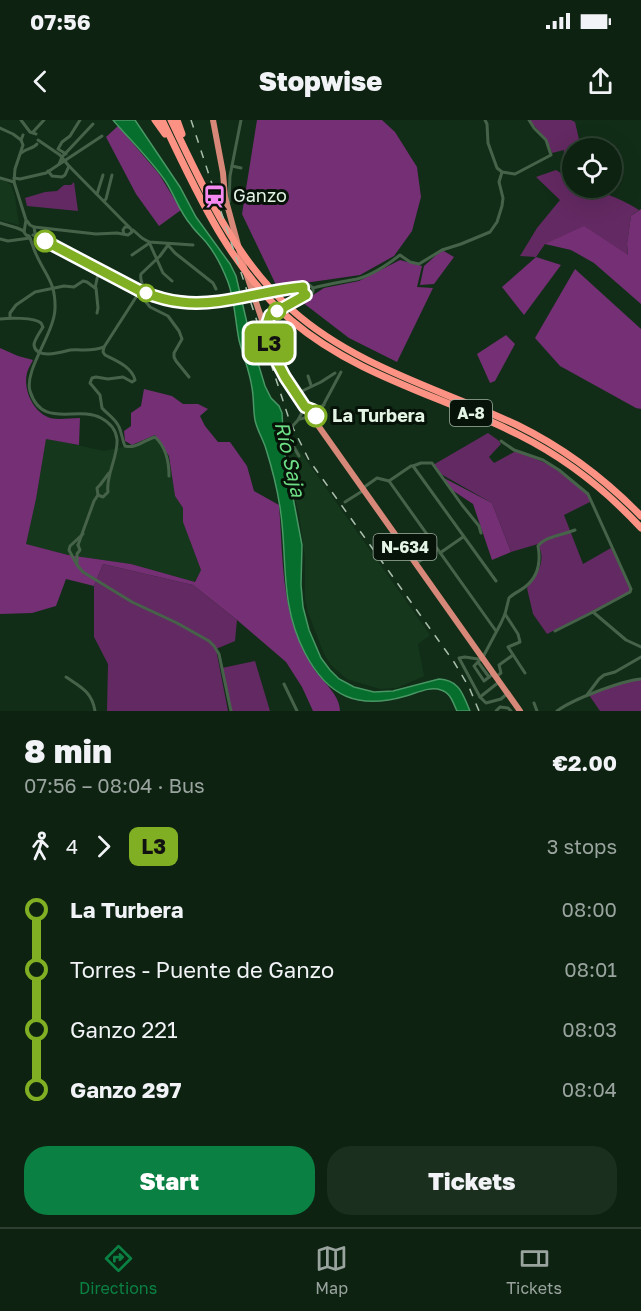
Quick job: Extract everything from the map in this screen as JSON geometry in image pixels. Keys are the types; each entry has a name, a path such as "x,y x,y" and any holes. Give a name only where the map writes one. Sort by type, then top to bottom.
{"highway":[{"path":"155,120 209,204"},
{"name":"A-8","path":"162,120 209,204"},
{"name":"A-8","path":"171,120 227,246 260,289 318,341 356,364 510,430 549,452 598,487 641,528"},
{"path":"177,120 209,204"},
{"name":"N-634","path":"213,120 227,176 225,197 244,267 278,365 304,409 315,417 416,563 479,660 508,693 518,709"},
{"name":"A-8","path":"291,315 359,356 505,419 567,453 596,475 641,516"}],"street":[{"path":"21,120 38,142 65,162 130,228 149,243 163,273 172,281"},
{"path":"13,134 33,133 44,120"},
{"path":"65,162 57,149 75,131 80,120"},
{"path":"227,176 232,166 241,120"},
{"path":"485,120 488,142 495,164 502,172 517,174 551,155 546,140 534,129 529,120"},
{"path":"48,171 52,176 65,175 65,162 72,147 93,124"},
{"path":"24,125 14,178 36,254 52,285 55,300 53,321 30,378 29,386 34,399 45,411 53,414 93,415 102,418 115,433 118,443 117,452 110,471 108,492 102,497 98,495"},
{"path":"0,128 13,134 28,148"},
{"path":"0,178 20,180 48,171 102,136"},
{"path":"66,140 77,153"},
{"path":"20,154 28,148 33,148 38,142"},
{"path":"232,166 241,168"},
{"path":"313,288 366,276 400,255 410,262 419,264 442,250 486,233 495,226 502,206 499,182 502,172"},
{"path":"97,194 103,175"},
{"path":"104,201 112,175"},
{"path":"124,221 124,230 128,235 138,235"},
{"path":"0,223 30,231 44,241"},
{"path":"0,239 8,241 40,228 93,234 117,233 130,228"},
{"path":"130,228 132,232 130,234"},
{"path":"30,231 39,239 140,292 175,302 218,301 303,287 309,284 313,288"},
{"path":"33,244 39,239"},
{"path":"132,255 149,243 193,245"},
{"path":"168,244 140,276 144,287 104,347 105,355 124,365 135,380 132,382 123,377 108,379 96,377 92,378 90,383 101,397 102,408 112,416 121,430 125,446 133,447 149,439 155,437 157,439 166,454 169,476"},
{"path":"168,244 175,253 213,283 216,289"},
{"path":"97,313 96,277 99,270"},
{"path":"10,318 10,313 16,305 35,292 64,286 74,287 83,281 93,288 96,287"},
{"path":"303,287 306,295"},
{"path":"261,319 312,294 313,288"},
{"path":"140,292 150,307 168,316 179,331 182,339 174,357 189,377"},
{"path":"257,307 269,316"},
{"path":"265,330 269,316"},
{"path":"0,320 10,318 36,321 42,324 43,327 34,344 40,352 52,354 104,347"},
{"path":"297,421 315,417 341,372"},
{"path":"296,394 335,373"},
{"path":"308,376 311,386"},
{"path":"315,417 324,405"},
{"path":"299,456 292,444 289,430 304,409"},
{"path":"501,441 514,450 543,460 588,494 631,589 630,592 555,631"},
{"path":"389,481 411,466 432,463 482,533"},
{"path":"413,466 496,581"},
{"path":"98,495 96,490 110,471"},
{"path":"345,502 377,478 389,481 496,631"},
{"path":"100,485 107,486"},
{"path":"77,565 77,554 80,550 78,545 98,495"},
{"path":"513,655 499,665 501,673 484,681 474,666 505,614 509,598 527,585 539,567 538,546 540,543 575,530"},
{"path":"82,534 69,548 83,572 132,602 177,623 214,646 219,654 231,711"},
{"path":"416,563 463,537"},
{"path":"73,544 78,545"},
{"path":"72,554 77,554"},
{"path":"593,612 626,640 641,648"},
{"path":"505,614 518,634 520,642 508,647 525,673"},
{"path":"586,696 604,675 615,672 641,657"},
{"path":"479,660 459,658 480,697 486,703 501,699 508,693"},
{"path":"66,677 87,692 93,701 95,711"},
{"path":"480,697 495,677"},
{"path":"556,711 586,696 630,680 641,679"},
{"path":"284,684 297,711"},
{"path":"534,703 537,711"},
{"path":"496,711 500,708 511,711"}],"shaded area":[{"path":"113,120 135,120 236,276 251,340 265,386 282,413 284,450 302,545 303,607 309,630 321,658 339,679 354,687 374,692 393,691 439,679 452,682 460,689 470,711 457,711 449,696 437,689 424,690 389,700 359,700 334,690 314,668 297,635 291,616 279,500 265,445 255,420 251,382 239,340 234,303 228,282 213,251 187,220 166,182"},
{"path":"257,120 382,120 395,132 417,167 421,197 412,231 394,256 360,275 277,287 242,214"},
{"path":"529,120 571,120 575,122 579,138 562,138 562,150 552,153 547,140"},
{"path":"118,126 159,174 181,210 159,226 136,194 106,137"},
{"path":"556,170 562,174 562,198 616,198 639,210 631,216 627,244 628,256 545,244 536,257 520,256 537,228 560,200 536,177"},
{"path":"0,179 11,185 19,225 0,220"},
{"path":"74,182 78,211 27,206 25,198 57,191 64,185 71,185"},
{"path":"641,209 641,304 594,263 571,250 545,244 584,226 628,255 627,244 631,216"},
{"path":"442,250 454,257 434,284 420,285 424,266"},
{"path":"536,257 561,265 524,315 502,287"},
{"path":"400,260 422,266 417,287 433,288 397,362 349,338 302,302 324,288 359,281"},
{"path":"575,269 641,329 641,409 560,366 535,338"},
{"path":"506,335 515,344 495,381 490,383 477,354"},
{"path":"0,348 33,360 26,380 28,393 39,411 50,418 80,418 79,445 46,439 26,544 68,555 131,564 195,582 201,570 183,522 183,508 175,496 169,456 155,435 132,445 125,441 124,431 131,426 131,413 141,406 144,389 172,396 183,404 198,404 208,409 200,416 205,426 218,442 230,442 247,466 254,491 279,505 284,581 291,618 305,653 314,669 334,694 340,711 313,711 302,687 286,662 193,585 103,564 94,586 66,579 56,606 32,613 0,614"},
{"path":"488,433 501,444 489,457 494,463 516,451 553,467 588,494 590,502 564,515 583,564 611,548 631,589 630,592 547,634 533,614 527,588 541,562 541,550 538,544 511,552 492,503 439,473 433,465"},
{"path":"155,435 169,456 175,496 183,508 183,522 201,570 194,582 131,564 68,555 25,544 36,499 46,438 104,451 132,445"},
{"path":"294,443 430,635 418,644 424,676 397,688 380,689 347,679 331,665 324,654 305,598 305,557 299,514 288,472 289,452"},
{"path":"442,477 492,503 511,552 492,560 473,504 452,490"},
{"path":"103,564 193,585 237,620 235,641 216,649 228,711 107,711 108,664 94,637 94,586"},
{"path":"255,661 270,711 231,711 222,668"},
{"path":"641,679 641,711 600,711 589,695 630,680"}],"railway":[{"path":"191,120 290,422 309,460 454,662 469,687 479,711"}],"bus line":[{"name":"L3","path":"45,241 140,291 175,302 208,302 303,287 306,295 270,315 265,330 281,371 305,407 313,410 316,416"}],"place":[{"name":"Ganzo","path":"215,196"},
{"name":"La Turbera","path":"316,416"}],"water label":[{"name":"Río Saja","path":"290,459"}]}
